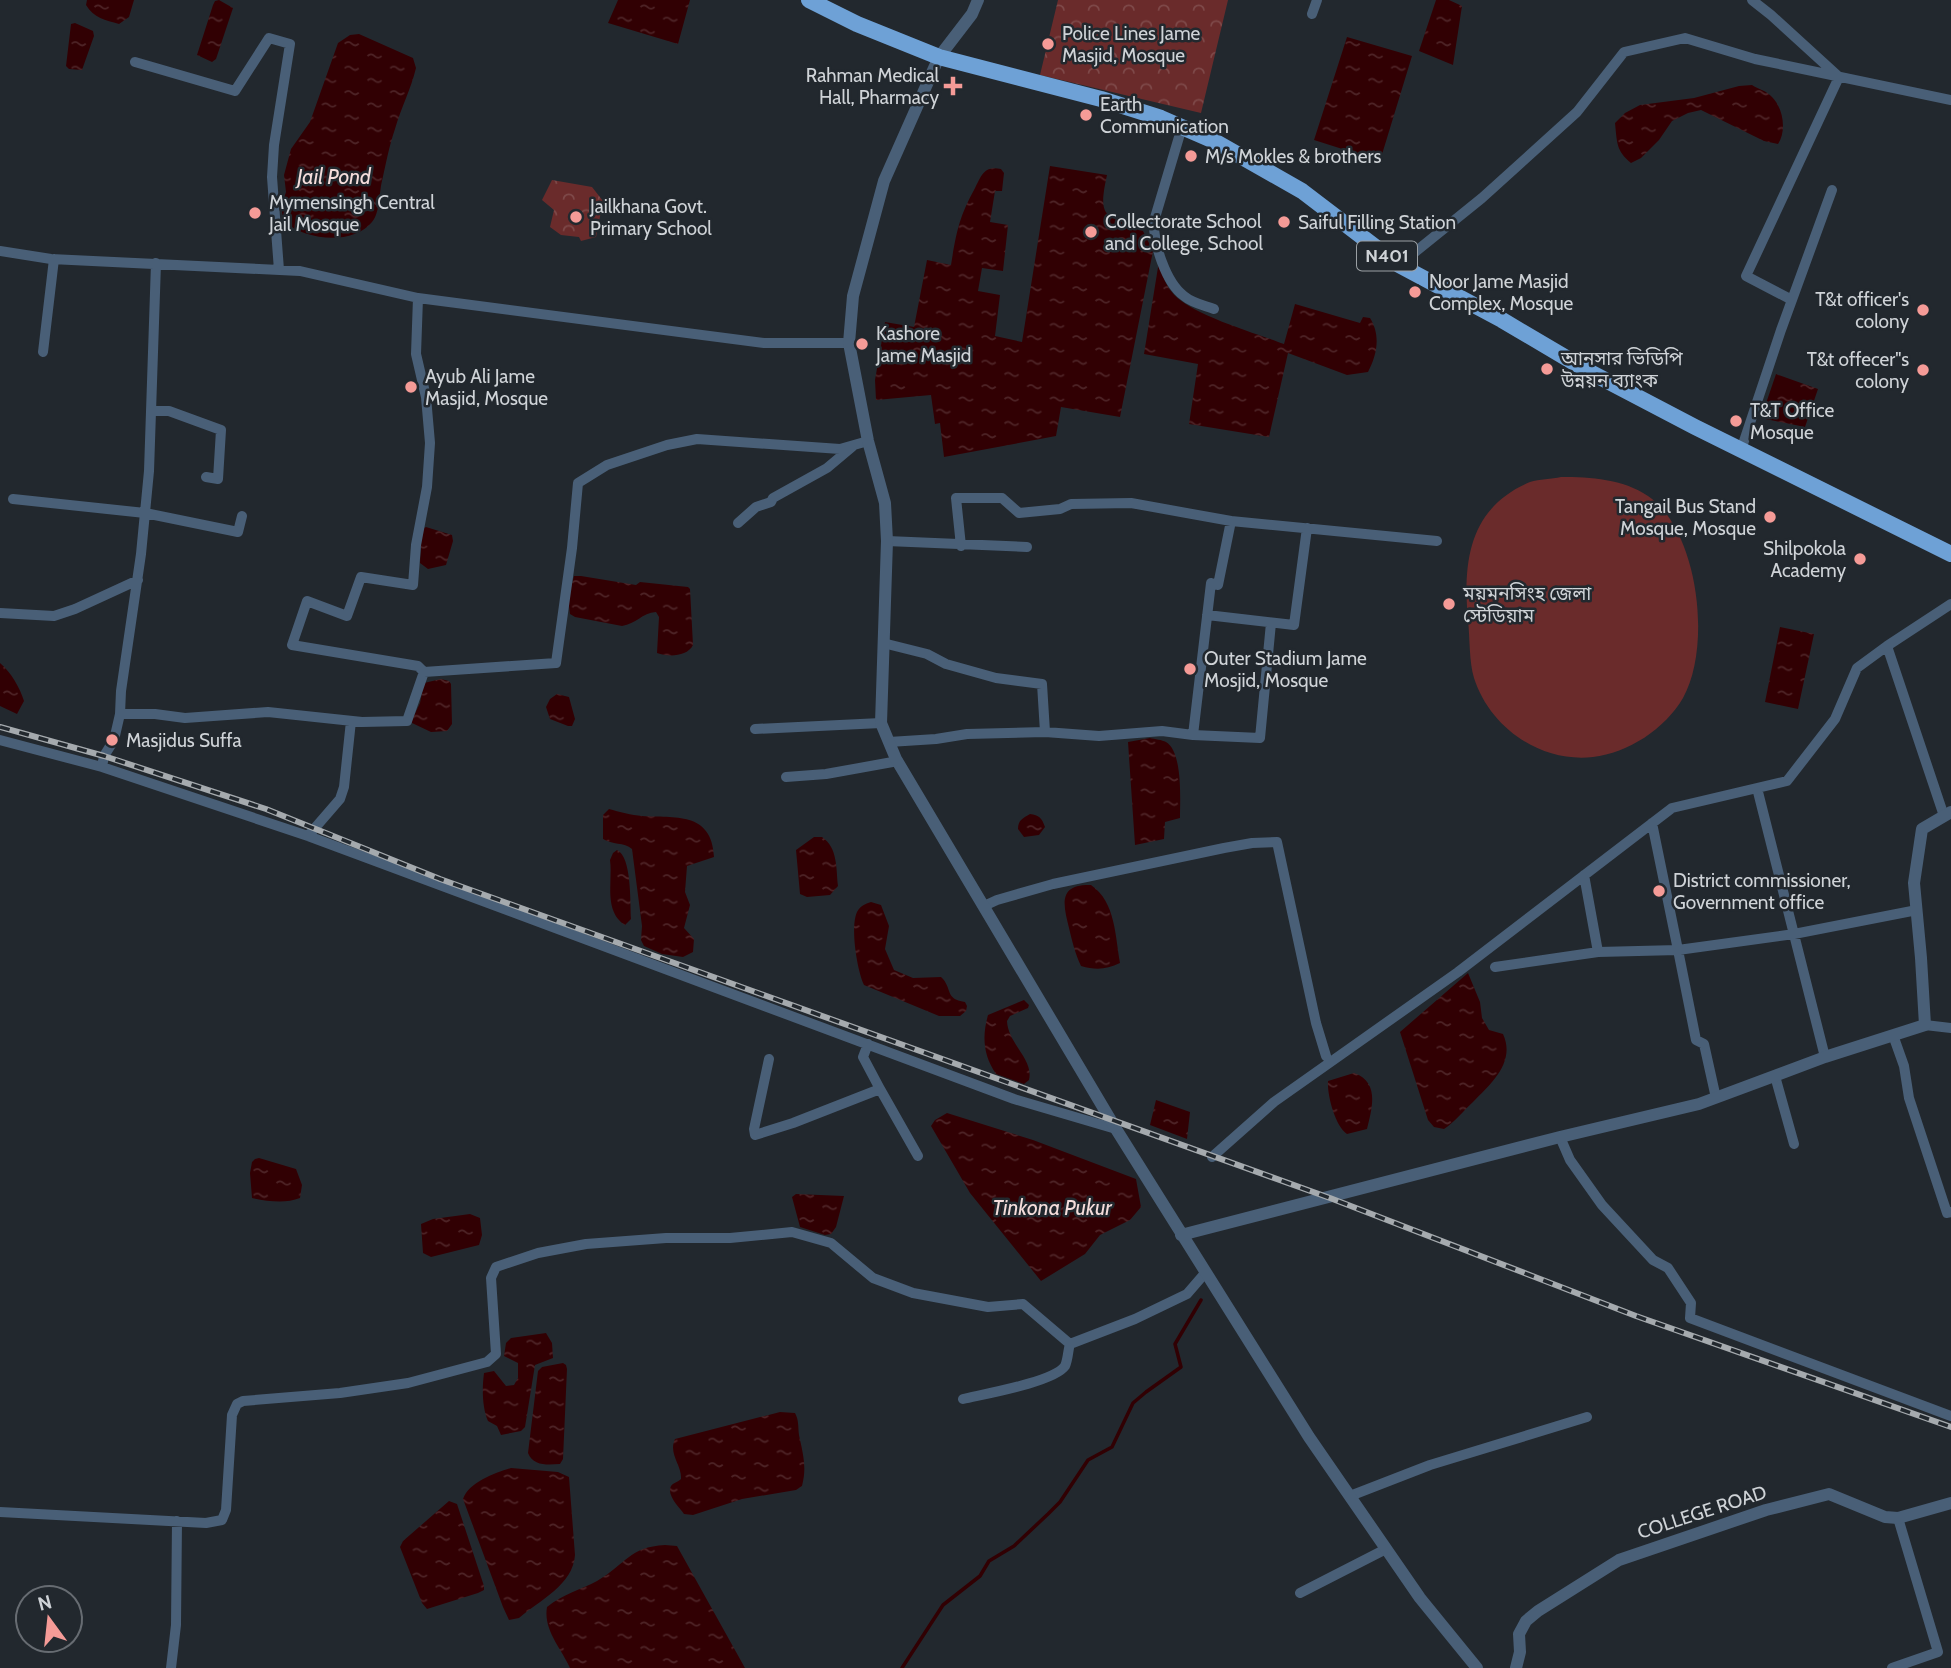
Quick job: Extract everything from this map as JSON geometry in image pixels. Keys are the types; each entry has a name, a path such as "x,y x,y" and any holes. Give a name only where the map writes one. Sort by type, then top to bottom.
{"highway":[{"name":"N401","path":"809,0 857,24 939,57 1101,99 1214,141 1303,191 1399,265 1502,320 1590,372 1951,554"}],"street":[{"path":"978,0 972,14 939,57 884,181 853,296 849,343 862,443 885,503 887,541 881,723 898,761 1181,1236 1309,1437 1420,1598 1477,1668"},
{"path":"1312,14 1317,0"},
{"path":"1752,0 1839,77"},
{"path":"135,62 230,92 235,91 269,38 290,44 274,145 272,177 279,270"},
{"path":"1399,265 1482,198 1577,112 1624,52 1685,38 1755,59 1951,100"},
{"path":"1792,300 1746,276 1839,77"},
{"path":"1182,127 1154,221 1154,233 1166,273 1180,294 1214,309"},
{"path":"1741,450 1832,190"},
{"path":"0,251 54,259 300,271 418,298 764,342 849,343"},
{"path":"43,352 54,259"},
{"path":"102,767 104,756 114,740 120,714 138,580 151,411 156,262"},
{"path":"418,298 416,354 426,397 430,443 427,487 416,545 413,585 361,577 347,616 307,601 292,645 418,666 424,672 556,663 578,483 607,465 667,445 697,439 840,449 862,443"},
{"path":"151,411 169,411 221,430 218,479 206,477"},
{"path":"738,523 756,508 771,502 773,498 827,468 862,443"},
{"path":"961,546 956,498 1002,498 1019,513 1060,509 1071,504 1131,503 1231,521 1437,541"},
{"path":"13,499 145,513 238,532 242,516"},
{"path":"1193,735 1211,583 1218,585 1231,521"},
{"path":"1207,615 1294,625 1307,528"},
{"path":"887,541 1027,547"},
{"path":"0,613 54,616 138,580"},
{"path":"1212,1157 1274,1102 1458,972 1672,808 1787,781 1835,719 1857,668 1951,604"},
{"path":"889,742 967,734 1045,732 1099,736 1162,731 1260,738 1271,622"},
{"path":"883,643 927,654 946,664 996,678 1042,684 1045,732"},
{"path":"1887,646 1947,814 1922,829 1914,883 1925,1025"},
{"path":"120,714 155,714 185,718 268,712 351,721 407,721 424,672"},
{"path":"308,836 340,799 344,787 351,721"},
{"path":"755,729 881,723"},
{"path":"0,740 102,767 308,836 1014,1098 1116,1129"},
{"path":"786,777 826,774 898,761"},
{"path":"1757,788 1825,1057"},
{"path":"1652,823 1696,1040 1704,1044 1716,1098"},
{"path":"984,906 1053,884 1190,854 1274,841 1277,844 1325,1056"},
{"path":"1584,875 1598,952"},
{"path":"1495,967 1598,952 1678,950 1794,934 1917,911"},
{"path":"1181,1236 1560,1137 1699,1104 1825,1057 1925,1025 1951,1028"},
{"path":"1893,1035 1904,1066 1909,1098 1947,1213 1951,1212"},
{"path":"868,1044 863,1057 918,1156"},
{"path":"769,1059 755,1135 793,1123 880,1088"},
{"path":"1775,1076 1794,1144"},
{"path":"1560,1137 1570,1160 1602,1205 1653,1261 1668,1268 1691,1303 1690,1318 1951,1416"},
{"path":"0,1512 206,1523 222,1520 226,1510 232,1415 237,1404 243,1401 340,1393 408,1383 487,1362 496,1354 491,1278 496,1267 538,1253 586,1244 666,1238 730,1238 792,1232 831,1243 873,1278 914,1293 988,1307 1023,1304 1070,1344"},
{"path":"1070,1344 1135,1319 1187,1294 1206,1272"},
{"path":"963,1399 1038,1381 1058,1372 1065,1366 1070,1344"},
{"path":"1350,1496 1430,1465 1587,1417"},
{"name":"COLLEGE ROAD","path":"1516,1668 1520,1652 1519,1634 1526,1621 1619,1560 1766,1510 1829,1494 1871,1513 1898,1518 1951,1503"},
{"path":"1892,1668 1938,1652 1898,1518"},
{"path":"171,1668 176,1625 177,1521"},
{"path":"1300,1593 1386,1549"}],"green space":[{"path":"1058,0 1228,0 1201,113 1040,75"},
{"path":"552,180 592,187 603,201 596,237 581,241 579,237 561,235 550,227 554,210 542,200"},
{"path":"1561,477 1617,483 1648,496 1665,513 1679,535 1689,562 1695,591 1697,650 1692,676 1683,698 1666,720 1644,738 1606,755 1593,757 1555,754 1537,748 1505,727 1482,696 1471,664 1467,578 1474,539 1482,522 1493,507 1509,493 1530,482"}],"water":[{"path":"87,0 134,0 129,17 119,24 96,16 86,5"},
{"path":"219,0 233,8 216,59 212,62 197,55 213,5"},
{"path":"618,0 690,0 678,44 608,23"},
{"path":"1436,0 1449,0 1462,6 1453,65 1419,51"},
{"path":"75,23 93,31 94,36 82,70 69,69 66,66 71,24"},
{"name":"Jail Pond","path":"359,34 413,58 416,68 391,142 375,218 363,230 353,235 329,238 316,236 284,222 281,207 286,192 284,175 291,149 310,122 338,43 350,35"},
{"path":"1347,37 1412,56 1380,161 1314,140"},
{"path":"1752,85 1770,95 1779,107 1783,126 1778,144 1764,141 1701,110 1672,121 1659,140 1641,158 1631,163 1620,150 1615,123 1625,113 1640,105 1694,98"},
{"path":"1050,166 1107,175 1103,201 1107,214 1143,231 1153,251 1120,417 1061,407 1056,436 944,457 940,423 935,424 931,395 876,400 875,380 885,322 914,327 927,260 951,265 961,217 983,173 995,168 1004,173 1002,191 995,191 990,222 1008,225 1003,271 982,268 978,291 1000,295 995,336 1022,342"},
{"path":"1159,261 1163,277 1171,291 1191,307 1284,344 1295,304 1360,323 1363,317 1370,318 1377,338 1374,359 1368,372 1347,375 1288,353 1269,437 1189,424 1198,364 1144,354"},
{"path":"1776,374 1818,389 1805,427 1761,418"},
{"path":"426,527 452,535 453,541 446,565 428,569 420,563 422,529"},
{"path":"574,576 636,585 640,582 688,587 693,645 686,652 677,655 657,653 659,617 656,612 622,626 575,617 570,614 568,599"},
{"path":"1780,627 1814,634 1798,709 1765,702"},
{"path":"0,663 15,680 24,701 17,714 0,706"},
{"path":"441,679 451,684 452,724 447,731 431,732 412,723 412,720 420,703 424,683"},
{"path":"557,694 569,697 575,719 572,726 550,719 546,707 550,699"},
{"path":"1150,738 1166,742 1175,756 1179,777 1180,818 1165,822 1164,839 1135,845 1128,742"},
{"path":"609,809 638,816 689,820 706,831 712,842 714,857 687,866 685,892 690,905 684,928 694,939 693,952 683,957 662,954 644,946 641,940 642,926 632,849 603,839 603,815"},
{"path":"1030,814 1040,818 1045,827 1039,835 1024,837 1018,826 1021,820"},
{"path":"814,837 822,837 831,847 838,886 830,895 807,897 800,894 796,850"},
{"path":"617,850 622,854 628,870 631,919 625,925 614,912 610,895 610,860"},
{"path":"1091,885 1099,892 1110,910 1115,931 1120,963 1105,968 1081,966 1065,911 1065,897 1068,892 1073,888"},
{"path":"871,902 881,905 889,926 885,949 894,970 913,978 941,977 951,996 965,1002 967,1006 960,1016 939,1016 864,985 857,959 854,928 858,910"},
{"path":"1468,973 1480,1002 1482,1018 1489,1030 1503,1034 1506,1054 1494,1080 1444,1129 1434,1127 1428,1120 1400,1032"},
{"path":"1024,1000 1029,1005 1028,1008 1010,1016 1007,1021 1008,1029 1030,1072 1029,1080 1024,1084 996,1074 988,1060 984,1038 988,1015"},
{"path":"1354,1073 1368,1083 1372,1104 1367,1129 1347,1134 1333,1110 1328,1081"},
{"path":"1156,1100 1190,1112 1187,1139 1150,1125"},
{"name":"Tinkona Pukur","path":"947,1113 1033,1140 1136,1179 1141,1207 1130,1220 1100,1235 1085,1254 1041,1281 970,1193 931,1126 935,1120"},
{"path":"259,1158 296,1169 302,1185 300,1198 270,1201 252,1198 250,1173 252,1162"},
{"path":"796,1194 844,1196 836,1227 831,1234 825,1235 800,1227 792,1197"},
{"path":"470,1214 480,1218 482,1235 479,1245 431,1257 423,1253 421,1224 433,1219"},
{"path":"546,1333 552,1343 553,1358 535,1365 525,1427 521,1431 501,1435 497,1426 488,1421 486,1416 483,1397 484,1373 494,1371 506,1386 514,1385 518,1378 518,1363 504,1356 506,1343 511,1338"},
{"path":"563,1363 567,1369 563,1459 560,1464 541,1464 533,1460 528,1453 538,1371 542,1367"},
{"path":"780,1412 795,1413 797,1418 804,1460 802,1486 796,1490 742,1499 693,1515 684,1514 670,1493 671,1486 681,1479 673,1450 675,1439"},
{"path":"511,1468 558,1472 569,1477 575,1555 573,1566 562,1583 519,1618 509,1620 463,1499 477,1483"},
{"path":"449,1501 457,1504 484,1590 427,1609 422,1603 400,1547 403,1541"},
{"path":"653,1546 677,1546 745,1668 570,1668 550,1631 547,1607 565,1595 607,1575 635,1553"}],"waterway":[{"path":"902,1668 943,1605 980,1576 989,1561 1014,1546 1048,1514 1060,1502 1088,1460 1112,1447 1133,1403 1181,1367 1175,1344 1201,1300"}],"railway":[{"path":"0,727 104,756 266,809 440,879 1330,1198 1636,1316 1951,1427"}],"place":[{"name":"Police Lines Jame Masjid, Mosque","path":"1048,44"},
{"name":"Rahman Medical Hall, Pharmacy","path":"953,86"},
{"name":"Earth Communication","path":"1086,115"},
{"name":"M/s Mokles & brothers","path":"1191,156"},
{"name":"Mymensingh Central Jail Mosque","path":"255,213"},
{"name":"Jailkhana Govt. Primary School","path":"576,217"},
{"name":"Saiful Filling Station","path":"1284,222"},
{"name":"Collectorate School and College, School","path":"1091,232"},
{"name":"Noor Jame Masjid Complex, Mosque","path":"1415,292"},
{"name":"T&t officer's colony","path":"1923,310"},
{"name":"Kashore Jame Masjid","path":"862,344"},
{"name":"আনসার ভিডিপি উন্নয়ন ব্যাংক","path":"1547,369"},
{"name":"T&t offecer\"s colony","path":"1923,370"},
{"name":"Ayub Ali Jame Masjid, Mosque","path":"411,387"},
{"name":"T&T Office Mosque","path":"1736,421"},
{"name":"Tangail Bus Stand Mosque, Mosque","path":"1770,517"},
{"name":"Shilpokola Academy","path":"1860,559"},
{"name":"ময়মনসিংহ জেলা স্টেডিয়াম","path":"1449,604"},
{"name":"Outer Stadium Jame Mosjid, Mosque","path":"1190,669"},
{"name":"Masjidus Suffa","path":"112,740"},
{"name":"District commissioner, Government office","path":"1659,891"}]}
